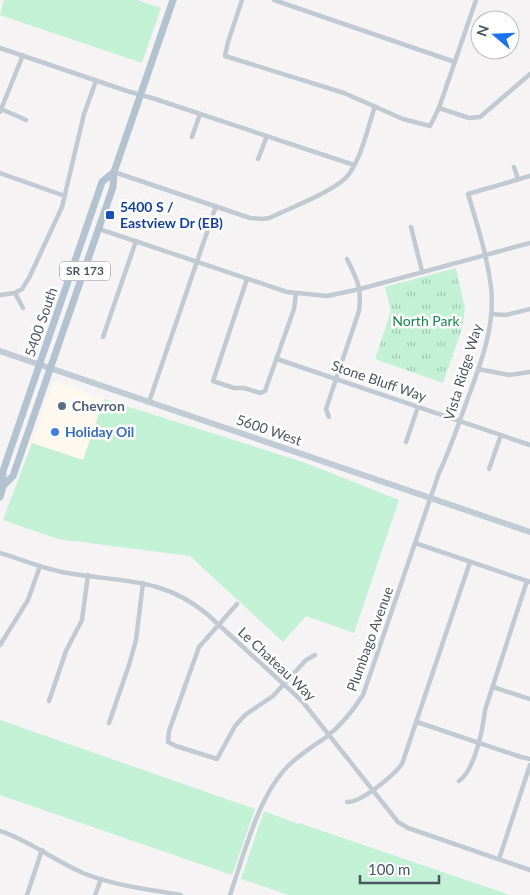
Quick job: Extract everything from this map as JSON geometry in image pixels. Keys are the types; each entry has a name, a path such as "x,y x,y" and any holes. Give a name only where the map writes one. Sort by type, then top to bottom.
{"main road":[{"name":"5400 South","path":"3,486 13,476 51,368 113,187 114,172 173,0"},
{"name":"5400 South","path":"0,497 3,486 3,471 102,182 114,172"},
{"name":"5600 West","path":"0,351 530,532"}],"street":[{"path":"242,0 225,56 338,91 403,119 430,126 439,108 474,0"},
{"path":"274,0 454,62"},
{"path":"0,48 354,165"},
{"path":"23,56 1,110 26,120"},
{"path":"439,108 470,118 480,117 530,74"},
{"path":"0,295 15,293 22,289 57,221 65,196 84,114 96,80"},
{"path":"114,172 250,218 269,218 342,182 354,165 375,106"},
{"path":"192,137 200,114"},
{"path":"258,159 267,136"},
{"path":"514,166 518,179"},
{"path":"0,173 65,196"},
{"name":"Vista Ridge Way","path":"431,499 478,368 488,336 491,314 491,288 485,255 468,194 530,176"},
{"path":"149,402 216,206"},
{"path":"411,227 422,271"},
{"path":"99,229 296,294 327,296 360,289 530,243"},
{"path":"103,337 136,241"},
{"path":"329,417 326,409 359,311 361,299 359,282 347,259"},
{"path":"247,279 213,381 234,388 244,388 260,393 265,391 294,309 296,294"},
{"path":"15,293 23,308"},
{"path":"491,314 506,315 530,308"},
{"name":"Stone Bluff Way","path":"277,359 530,445"},
{"path":"478,368 509,375 530,372"},
{"path":"406,442 418,407"},
{"path":"489,469 501,435"},
{"name":"Plumbago Avenue","path":"230,895 262,805 277,779 288,765 329,734 350,715 363,695 431,499"},
{"path":"415,543 529,581 492,687 485,710 483,727 468,772 459,781"},
{"name":"Le Chateau Way","path":"0,552 64,572 143,583 162,588 182,597 199,608 302,702 394,818 403,825 530,870"},
{"path":"347,802 356,801 372,790 398,770 402,764 418,722 470,562"},
{"path":"0,645 28,600 40,566"},
{"path":"49,701 66,651 82,620 88,575"},
{"path":"109,723 134,646 143,583"},
{"path":"237,604 204,640 195,656 169,731 168,742 217,759 235,726 250,711 273,696 306,660 315,655"},
{"path":"492,687 530,699"},
{"path":"418,722 530,759"},
{"path":"499,859 530,765"},
{"path":"0,831 42,850 76,870 101,879 164,894 182,895"},
{"path":"27,895 42,850"},
{"path":"96,895 101,879"}],"shaded area":[{"path":"57,381 104,399 83,460 32,443 52,384"}],"green space":[{"path":"4,0 137,0 161,8 142,63 0,15"},
{"name":"North Park","path":"456,268 465,309 462,329 443,383 375,359 391,311 385,287"},
{"path":"104,399 303,462 399,500 354,633 306,616 283,642 190,556 58,539 3,520 32,443 83,460"},
{"path":"0,720 255,809 232,875 0,795"},
{"path":"264,811 510,895 289,895 241,879"}],"place":[{"name":"5400 S / Eastview Dr (EB)","path":"110,215"},
{"name":"Chevron","path":"62,406"},
{"name":"Holiday Oil","path":"55,432"}]}
